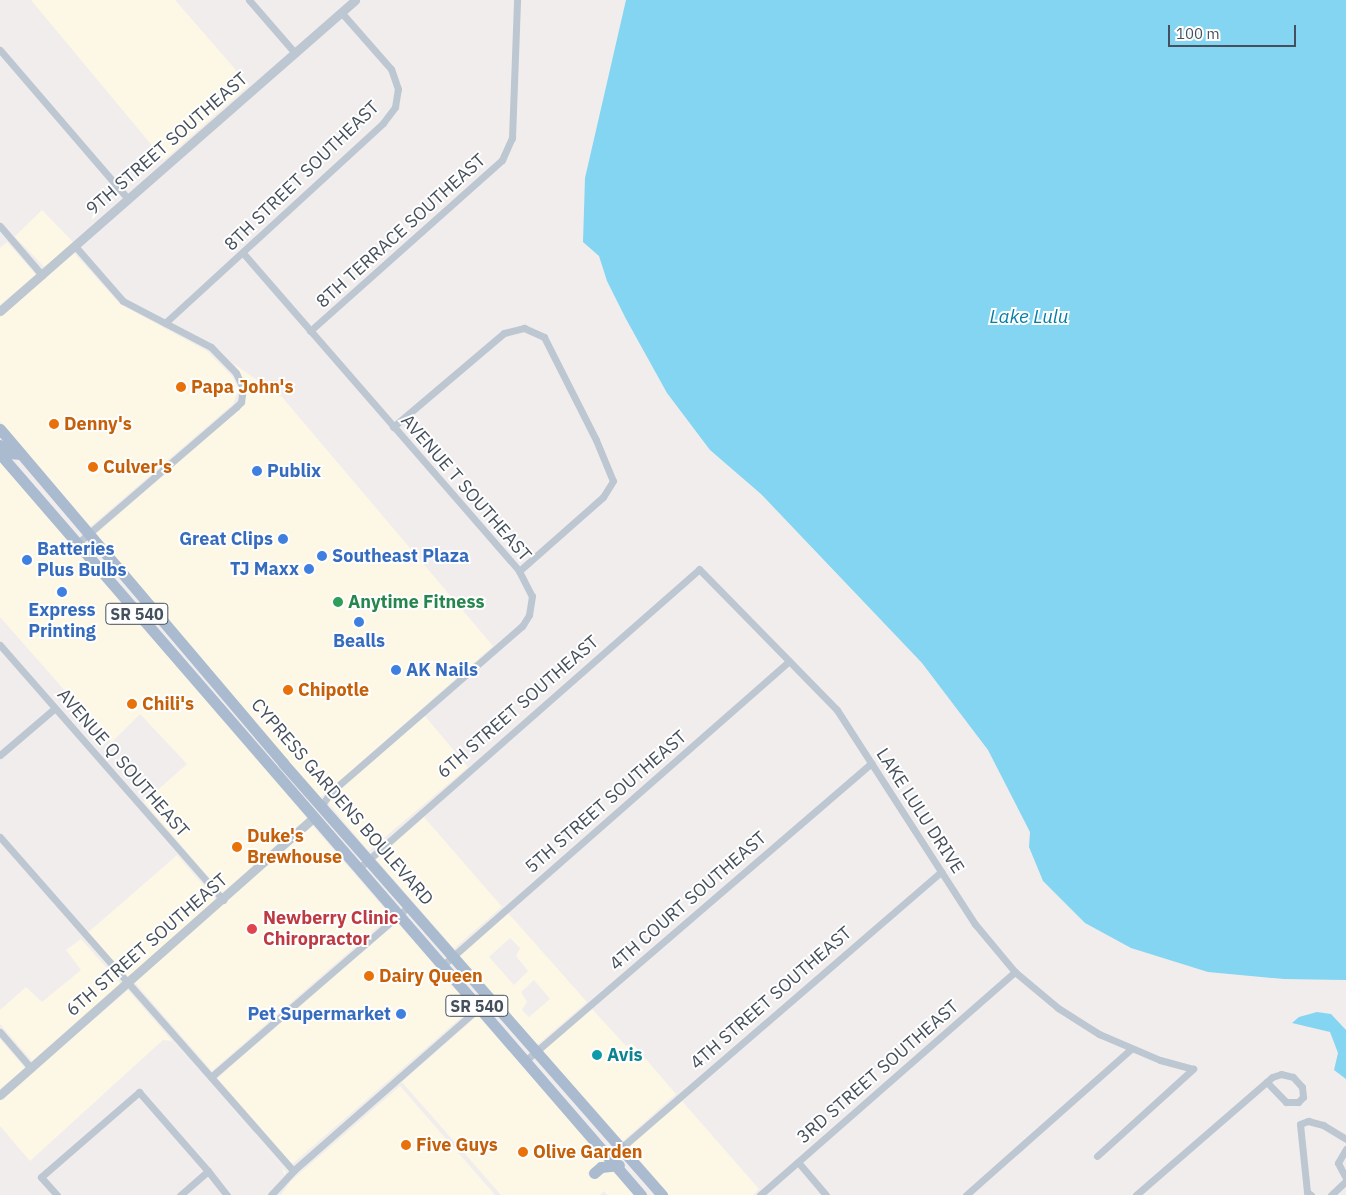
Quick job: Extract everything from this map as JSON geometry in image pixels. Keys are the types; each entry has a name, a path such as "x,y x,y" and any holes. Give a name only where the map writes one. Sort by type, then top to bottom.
{"main road":[{"name":"CYPRESS GARDENS BOULEVARD","path":"0,429 268,745 661,1195"},
{"path":"0,445 8,452 21,454"},
{"name":"CYPRESS GARDENS BOULEVARD","path":"0,454 641,1195"},
{"path":"157,637 191,663 198,662"},
{"path":"198,684 213,691 247,729 268,745"},
{"path":"575,1119 621,1148"},
{"path":"594,1173 601,1168 614,1164 625,1166 661,1195"}],"street":[{"path":"249,0 295,53"},
{"name":"9TH STREET SOUTHEAST","path":"0,311 355,0"},
{"name":"8TH TERRACE SOUTHEAST","path":"310,331 502,160 512,138 518,0"},
{"name":"8TH STREET SOUTHEAST","path":"165,323 383,123 394,107 398,89 391,69 341,12"},
{"path":"0,50 128,199"},
{"path":"0,226 42,275"},
{"path":"75,246 123,300 211,347 236,373 243,388 241,402 77,544"},
{"name":"AVENUE T SOUTHEAST","path":"243,253 519,571 532,596 529,615 522,626 331,792 313,818"},
{"path":"394,427 504,333 524,328 544,337 596,440 613,481 603,497 519,571"},
{"name":"LAKE LULU DRIVE","path":"699,570 837,710 989,944 1015,972 1058,1008 1099,1034 1131,1049 1193,1069 1097,1156"},
{"name":"6TH STREET SOUTHEAST","path":"358,869 699,570"},
{"name":"AVENUE Q SOUTHEAST","path":"0,645 223,900"},
{"name":"5TH STREET SOUTHEAST","path":"442,966 790,661"},
{"path":"0,755 55,708"},
{"name":"4TH COURT SOUTHEAST","path":"525,1061 871,763"},
{"name":"6TH STREET SOUTHEAST","path":"0,1095 129,984 313,818"},
{"path":"0,837 293,1171"},
{"name":"4TH STREET SOUTHEAST","path":"621,1148 941,872"},
{"path":"211,1077 410,906"},
{"name":"3RD STREET SOUTHEAST","path":"760,1195 1015,972"},
{"path":"271,1195 293,1171 490,998"},
{"path":"0,1032 31,1068"},
{"path":"966,1195 1131,1049"},
{"path":"1136,1195 1267,1082 1275,1076 1288,1075 1300,1082 1303,1097 1298,1102 1286,1102 1267,1082"},
{"path":"57,1195 41,1176 140,1092 227,1195"},
{"path":"1311,1195 1307,1192 1300,1124 1308,1121 1323,1125 1346,1139"},
{"path":"1330,1195 1346,1180 1338,1163 1346,1149"},
{"path":"798,1162 826,1195"},
{"path":"180,1195 208,1171"}],"shaded area":[{"path":"31,0 175,0 249,85 164,160"},
{"path":"42,210 73,242 46,269 15,236"},
{"path":"7,242 36,275 0,305 0,248"},
{"path":"74,253 120,304 207,351 232,376 239,389 233,404 90,527 0,421 0,317"},
{"path":"234,364 282,397 493,646 320,798 96,534 244,405 248,386"},
{"path":"0,462 307,818 223,894 144,802 187,764 140,714 111,743 0,617"},
{"path":"425,716 468,767 368,851 325,800"},
{"path":"424,817 502,907 454,949 376,859"},
{"path":"312,825 391,916 212,1071 133,980"},
{"path":"177,855 216,900 127,978 88,932"},
{"path":"508,913 587,1002 537,1045 459,956","holes":["510,938 520,948 516,956 528,971 514,985 489,957","534,980 550,999 529,1017 522,1010 527,1002 521,992"]},
{"path":"397,922 472,1008 292,1164 217,1078"},
{"path":"81,939 121,984 32,1061 0,1024 0,1010 26,987 42,1002 81,970 66,950"},
{"path":"128,990 221,1097 172,1041 163,1040 30,1161 0,1126 0,1100"},
{"path":"592,1009 626,1046 632,1043 676,1094 622,1142 543,1051"},
{"path":"478,1015 606,1162 587,1173 592,1179 612,1169 635,1195 607,1195 604,1191 600,1195 501,1195 402,1082"},
{"path":"0,1039 25,1068 0,1089"},
{"path":"400,1086 495,1195 281,1195 291,1181"},
{"path":"221,1097 282,1167 282,1168"},
{"path":"682,1101 759,1189 753,1195 668,1195 628,1148"}],"water":[{"name":"Lake Lulu","path":"626,0 1346,0 1346,980 1284,979 1208,972 1131,948 1085,923 1043,881 1029,847 1030,832 988,750 922,663 761,494 710,450 667,393 607,281 599,256 583,242 585,178"},
{"path":"1317,1012 1331,1014 1346,1030 1346,1079 1334,1070 1338,1053 1330,1032 1292,1023 1299,1017"}],"place":[{"name":"Papa John's","path":"181,387"},
{"name":"Denny's","path":"54,424"},
{"name":"Culver's","path":"93,467"},
{"name":"Publix","path":"257,471"},
{"name":"Great Clips","path":"283,539"},
{"name":"Southeast Plaza","path":"322,556"},
{"name":"Batteries Plus Bulbs","path":"27,560"},
{"name":"TJ Maxx","path":"309,569"},
{"name":"Express Printing","path":"62,592"},
{"name":"Anytime Fitness","path":"338,602"},
{"name":"Bealls","path":"359,622"},
{"name":"AK Nails","path":"396,670"},
{"name":"Chipotle","path":"288,690"},
{"name":"Chili's","path":"132,704"},
{"name":"Duke's Brewhouse","path":"237,847"},
{"name":"Newberry Clinic Chiropractor","path":"252,929"},
{"name":"Dairy Queen","path":"369,976"},
{"name":"Pet Supermarket","path":"401,1014"},
{"name":"Avis","path":"597,1055"},
{"name":"Five Guys","path":"406,1145"},
{"name":"Olive Garden","path":"523,1152"}]}
